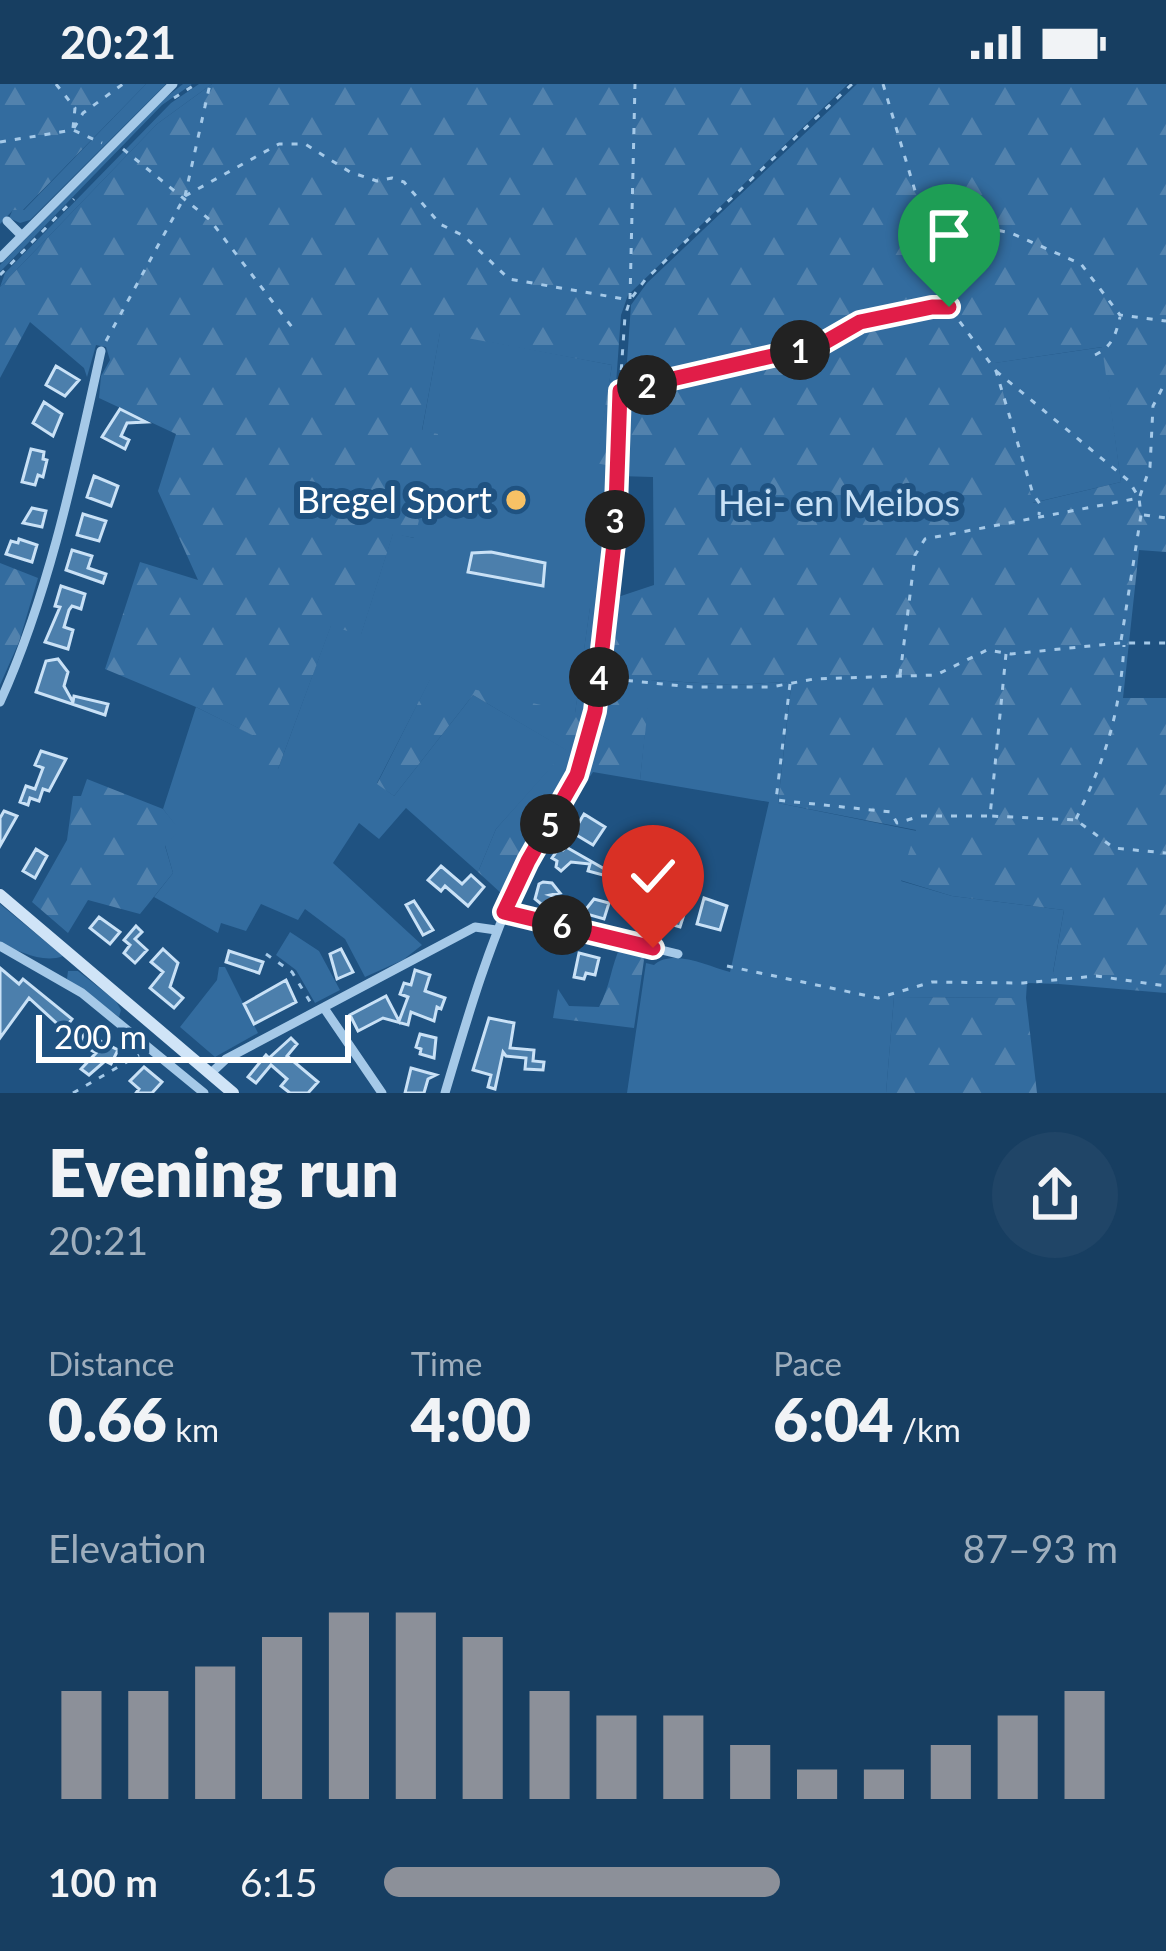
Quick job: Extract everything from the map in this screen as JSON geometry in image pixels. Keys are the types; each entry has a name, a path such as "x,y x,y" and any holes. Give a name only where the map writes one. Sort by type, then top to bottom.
{"main road":[{"path":"0,895 233,1093"}],"street":[{"path":"0,258 173,84"},
{"path":"7,221 21,235"},
{"path":"0,702 57,538 101,351"},
{"path":"445,1093 496,930 577,775 590,735 611,580 615,468"},
{"path":"504,912 678,954"},
{"path":"210,1074 226,1058 475,928 496,930"},
{"path":"0,946 82,993 204,1093"},
{"path":"650,962 653,948"},
{"path":"320,1010 382,1093"}],"path":[{"path":"56,84 75,108 73,130"},
{"path":"73,130 83,112 123,84"},
{"path":"171,100 196,84"},
{"path":"101,351 184,196 210,84"},
{"path":"615,468 630,300 635,84"},
{"path":"630,300 645,280 852,84"},
{"path":"883,84 916,194 935,217 1011,233 1081,264 1120,315 1166,322"},
{"path":"0,142 73,130 123,149 210,220 295,331"},
{"path":"184,196 280,144 305,144 350,172 377,181 404,182 440,224 464,236 509,279 630,300"},
{"path":"0,275 77,196"},
{"path":"620,391 820,345 860,322 949,307 996,371 1129,481 1139,498 1120,701 1104,759 1076,820"},
{"path":"1095,355 1115,336 1120,315"},
{"path":"996,371 1040,504 1039,515"},
{"path":"1139,498 1150,467 1153,406 1166,381"},
{"path":"900,675 915,555 925,539 1139,498"},
{"path":"1141,515 1166,518"},
{"path":"603,679 692,687 771,687 936,675 978,653 1166,643"},
{"path":"990,816 1006,652"},
{"path":"790,683 776,800 891,812 897,823 921,817 1076,820 1114,848 1166,853"},
{"path":"266,954 292,972 320,1010"},
{"path":"727,966 878,998 932,982 1023,983 1096,976 1166,986"},
{"path":"73,1093 149,1048"}],"green space":[{"path":"0,84 146,84 23,210 13,210 0,224"},
{"path":"146,84 166,84 30,220 20,223 9,218 13,209 24,210"},
{"path":"183,84 192,84 162,105 0,272 0,265"},
{"path":"199,84 212,84 157,124 0,287 5,273 171,103"},
{"path":"212,84 848,84 628,295 621,315 610,466 596,463 612,365 440,333 422,430 438,434 415,538 393,534 361,635 331,626 278,769 256,766 254,736 105,669 140,562 198,580 158,491 176,434 99,398 101,376 110,360 106,347 96,345 87,377 84,368 30,322 0,378 0,287 157,124"},
{"name":"Hei- en Meibos","path":"857,84 1166,84 1166,552 1139,550 1123,698 1166,698 1166,993 1059,984 1053,973 1064,910 952,896 900,880 916,830 778,803 791,687 786,682 733,685 651,680 640,780 593,772 582,788 597,731 612,599 654,585 653,477 619,476 631,305 647,283","holes":["1102,347 1121,482 1033,503 995,363"]},
{"path":"440,332 612,365 597,462 610,466 602,609 590,608 575,714 430,680 377,783 394,796 473,695 567,750 496,829 478,872 406,808 379,839 359,823 333,863 422,945 403,960 365,977 345,939 305,909 298,920 261,904 246,931 221,923 218,933 154,897 173,873 165,845 179,830 163,809 196,707 255,736 278,769 331,625 361,634 393,533 414,538 437,434 422,431"},
{"path":"1103,347 1121,482 1032,503 994,363"},
{"path":"0,563 38,578 0,685"},
{"path":"590,607 602,609 579,751 546,825 502,894 478,872 496,829 566,750 473,695 394,796 377,784 430,679 575,713"},
{"path":"650,680 733,685 786,682 791,686 778,803 917,831 901,881 952,896 1064,910 1053,972 1059,984 1027,983 1026,998 894,997 886,1093 627,1093 646,963 680,958 730,972 769,802 640,780"},
{"path":"87,779 163,809 180,830 165,846 173,873 140,914 88,900 68,933 32,902 67,840 73,796 81,796"},
{"path":"0,904 63,956 39,958 0,943"},
{"path":"290,932 319,951 340,990 315,1003 296,970 276,955"},
{"path":"621,945 645,953 634,1028 553,1018 558,989 569,1006 599,1007"},
{"path":"219,967 225,967 258,1033 215,1057 180,1027 217,980"},
{"path":"68,971 78,971 116,1001 119,1017 67,979"},
{"path":"894,997 1026,998 1037,1093 886,1093"}],"building":[{"path":"56,366 79,380 65,396 46,385"},
{"path":"44,402 62,414 53,436 33,423"},
{"path":"120,409 146,422 127,423 121,436 129,440 125,449 102,437"},
{"path":"31,449 44,452 47,460 43,477 38,475 35,485 22,482"},
{"path":"94,476 118,486 111,506 87,497"},
{"path":"32,508 46,511 42,527 23,523"},
{"path":"83,514 106,521 99,541 77,535"},
{"path":"19,539 37,545 32,562 6,554 11,541 18,543"},
{"path":"72,550 92,556 88,568 106,574 103,583 66,570"},
{"path":"472,553 545,563 543,586 468,572"},
{"path":"61,586 85,594 81,609 72,606 69,610 64,627 73,630 68,649 45,642 60,607 55,606"},
{"path":"58,659 68,672 64,686 73,702 74,696 108,704 105,715 36,692 46,661"},
{"path":"41,751 66,759 49,791 43,789 39,801 30,798 28,805 20,802 26,786 35,789 43,768 35,765"},
{"path":"4,811 17,816 0,846 0,818"},
{"path":"584,814 605,827 593,845 573,833"},
{"path":"566,847 614,878 588,871 590,864 571,862 561,871 552,858"},
{"path":"36,849 47,856 35,878 23,871"},
{"path":"441,866 462,884 471,875 484,887 468,906 445,886 441,891 428,880"},
{"path":"543,882 552,883 560,893 550,895 562,899 560,909 535,899"},
{"path":"627,893 648,902 644,917 623,912"},
{"path":"704,898 727,906 720,930 697,924"},
{"path":"594,899 609,903 604,919 583,913"},
{"path":"414,901 433,930 423,935 406,905"},
{"path":"687,905 680,927 659,921 665,906 676,912"},
{"path":"99,917 120,932 110,944 90,928"},
{"path":"136,926 142,932 135,939 147,950 135,963 124,953 130,945 124,940"},
{"path":"163,949 178,963 170,987 183,998 174,1008 150,988 163,972 151,962"},
{"path":"341,949 353,972 337,979 330,954"},
{"path":"229,951 263,962 259,973 226,962"},
{"path":"579,953 599,958 595,975 574,977"},
{"path":"0,968 19,984 23,979 72,1019 64,1030 29,998 0,1038"},
{"path":"415,970 430,975 425,991 445,998 434,1021 411,1012 408,1025 383,1018 358,1031 350,1015 386,996 399,1021 408,997 400,994 404,983 411,985"},
{"path":"286,980 296,1002 254,1024 244,1004"},
{"path":"489,1018 514,1023 510,1048 534,1050 533,1061 544,1062 543,1070 525,1069 526,1058 503,1052 495,1089 488,1087 491,1075 473,1070"},
{"path":"85,1033 118,1050 111,1064 105,1061 89,1075 81,1069 96,1053 79,1043"},
{"path":"420,1034 436,1038 434,1058 420,1054 416,1047"},
{"path":"291,1038 297,1044 287,1056 318,1082 308,1093 290,1093 281,1086 287,1079 271,1065 256,1083 248,1077 266,1055 269,1058"},
{"path":"144,1067 162,1082 152,1093 136,1093 139,1089 130,1081"},
{"path":"411,1068 436,1075 428,1079 424,1093 405,1093"}],"place":[{"name":"Bregel Sport","path":"516,500"}],"route":[{"path":"653,948 504,912 577,775 590,735 615,535 620,391 820,345 860,322 949,307"}]}
